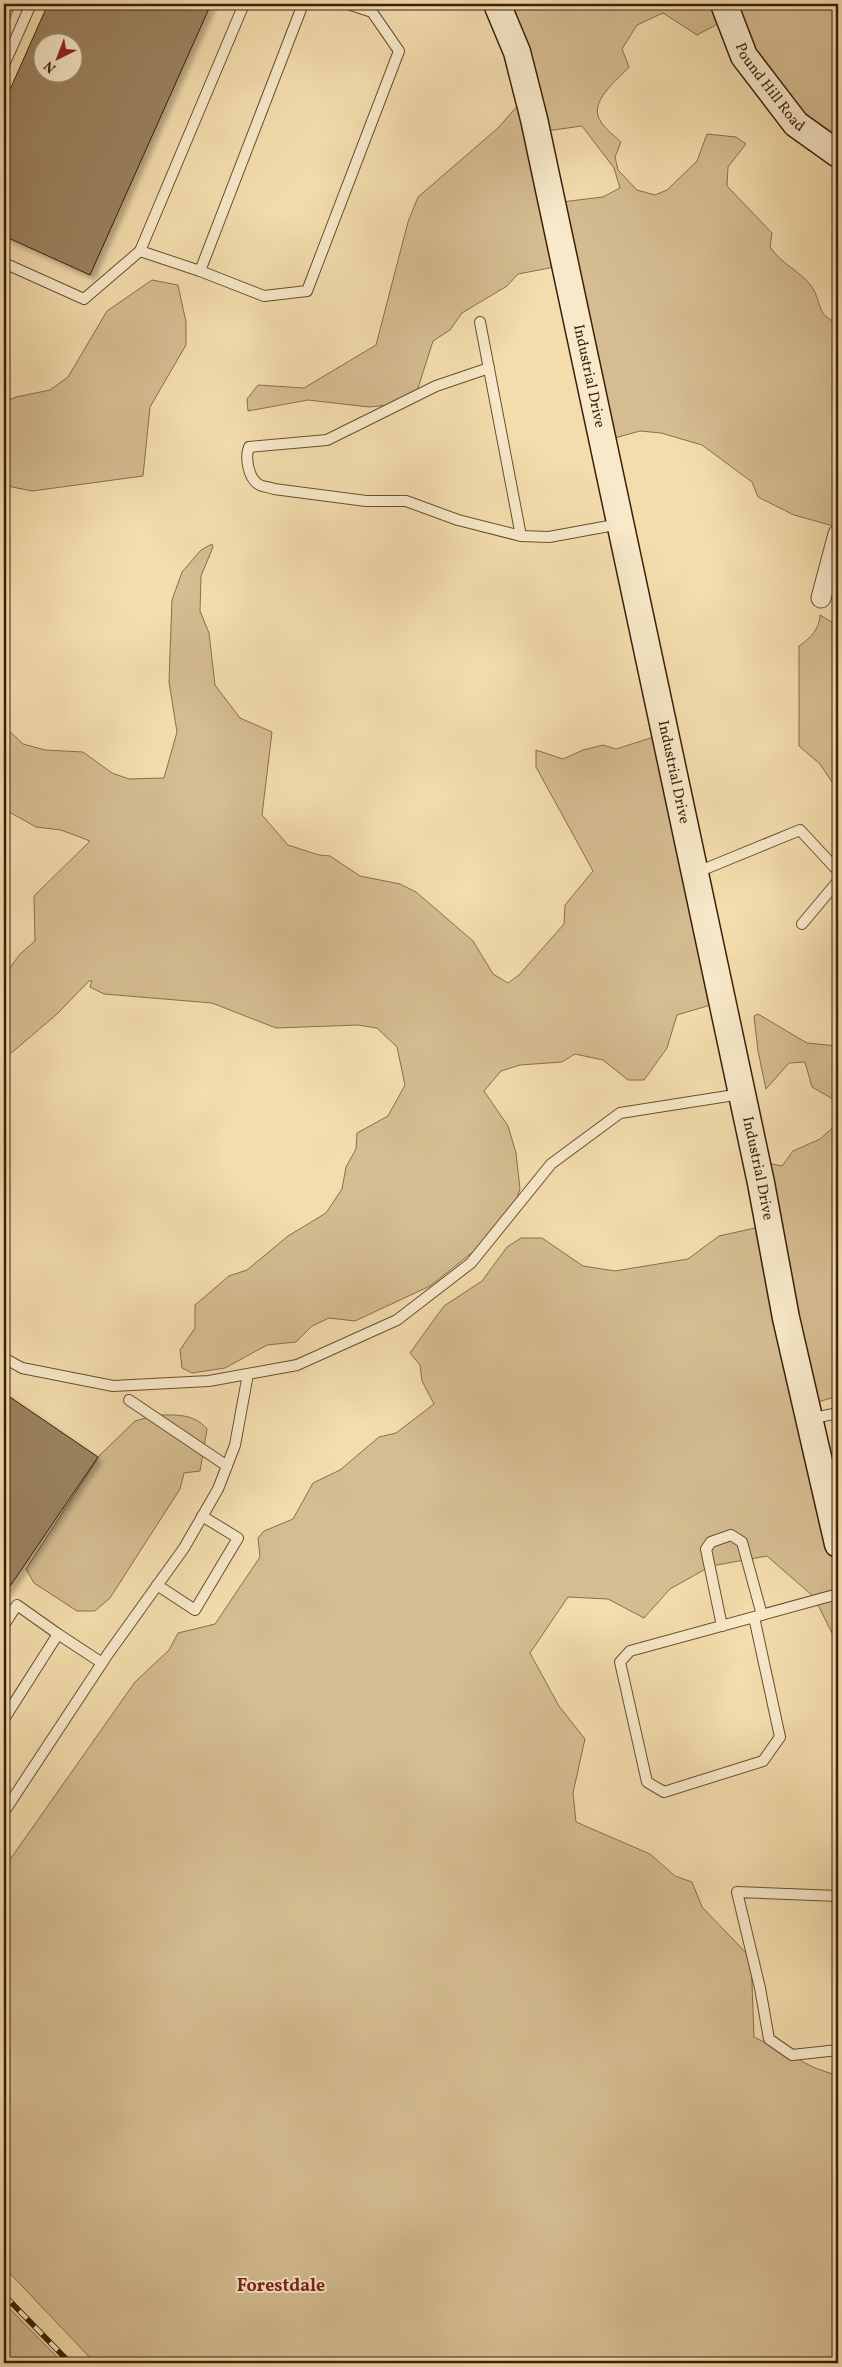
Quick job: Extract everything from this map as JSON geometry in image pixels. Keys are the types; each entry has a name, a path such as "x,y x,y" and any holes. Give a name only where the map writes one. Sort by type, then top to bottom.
{"street":[{"name":"Industrial Drive","path":"497,4 517,52 534,119 761,1183 786,1318 838,1544"},
{"name":"Pound Hill Road","path":"724,4 744,56 796,124 838,154"},
{"path":"821,598 838,534"}],"lane":[{"path":"4,65 31,4"},
{"path":"4,263 84,299 140,251 244,4"},
{"path":"200,271 302,4"},
{"path":"140,251 200,271 264,296 307,291 400,51 372,12 348,4"},
{"path":"480,322 521,536"},
{"path":"489,368 436,386 327,440 261,444 249,447 246,454 252,478 259,485 366,501 406,501 458,520 521,536 549,537 621,524"},
{"path":"694,873 800,830 838,870"},
{"path":"802,924 838,881"},
{"path":"4,1358 22,1368 114,1386 209,1381 297,1365 396,1320 471,1263 551,1164 620,1113 742,1094"},
{"path":"4,1812 102,1663 184,1548 218,1489 235,1445 248,1374"},
{"path":"129,1400 227,1466"},
{"path":"808,1420 838,1413"},
{"path":"157,1586 195,1610 238,1538 202,1516"},
{"path":"722,1626 706,1549 711,1542 731,1535 742,1542 758,1616 780,1737 763,1761 664,1792 647,1782 620,1662 630,1651 722,1626 758,1616 838,1594"},
{"path":"4,1625 17,1605 102,1663"},
{"path":"4,1719 58,1634"},
{"path":"838,1896 737,1892 760,1988 768,2040 792,2055 838,2050"}],"shaded area":[{"path":"4,4 16,4 4,32"},
{"path":"495,4 838,4 838,148 803,121 731,17 697,35 663,13 637,25 622,49 629,67 605,92 598,107 601,122 621,142 615,157 618,170 637,190 655,195 667,190 697,161 707,134 736,137 746,144 728,167 727,186 772,233 770,247 812,287 820,308 826,317 838,323 837,527 794,515 758,497 752,482 702,445 661,433 640,431 604,441 565,265 518,274 507,286 462,313 450,330 433,341 418,388 399,404 369,407 308,400 248,411 247,399 258,385 304,388 376,345 408,222 418,197 498,128 526,96","holes":["582,126 614,168 620,188 603,197 553,203 539,132"]},
{"path":"152,280 178,285 186,322 186,345 150,407 143,476 32,491 12,487 4,481 4,402 16,397 50,390 68,377 107,311"},
{"path":"212,544 213,547 201,576 200,611 209,633 215,685 240,718 272,732 262,815 288,845 319,855 330,856 360,876 400,884 416,892 473,941 493,974 508,983 519,975 564,924 565,905 593,871 536,767 536,750 563,759 583,750 603,745 616,749 660,735 714,1004 677,1015 667,1048 644,1080 628,1080 603,1060 575,1054 562,1062 520,1065 501,1071 484,1091 508,1126 516,1153 520,1189 513,1209 488,1240 430,1286 355,1321 329,1318 312,1326 296,1342 267,1345 225,1368 192,1373 182,1368 180,1350 195,1328 195,1305 229,1276 247,1270 288,1236 326,1213 342,1189 346,1167 356,1149 357,1133 388,1116 405,1085 397,1047 377,1028 358,1025 276,1028 212,1003 104,994 90,987 92,981 89,981 57,1014 9,1055 4,1064 4,976 20,954 35,941 34,896 90,841 61,830 36,827 4,809 4,726 23,744 45,750 83,752 112,773 129,779 164,778 177,732 169,682 172,600 182,572 201,550"},
{"path":"820,615 838,626 838,791 820,764 799,746 799,646 814,633 820,620"},
{"path":"758,1014 807,1043 838,1046 838,1102 812,1087 805,1062 789,1063 766,1089 758,1051 754,1016"},
{"path":"838,1123 838,1396 808,1405 838,1552 838,1632 832,1633 814,1597 767,1556 711,1566 670,1589 644,1618 608,1599 568,1597 530,1653 559,1706 585,1739 573,1793 576,1822 650,1854 675,1876 692,1882 702,1907 751,1958 754,2037 815,2068 838,2076 838,2363 95,2363 4,2267 4,1868 135,1682 169,1650 178,1633 215,1624 260,1557 258,1538 264,1531 293,1519 313,1483 340,1470 379,1437 396,1433 434,1404 422,1381 420,1365 410,1353 444,1306 482,1281 507,1247 521,1238 542,1238 583,1266 615,1271 688,1259 719,1236 764,1226 753,1160 782,1166 793,1151 820,1139"},
{"path":"156,1415 184,1416 196,1420 207,1429 200,1471 184,1473 180,1489 110,1598 95,1611 77,1611 34,1583 26,1569 100,1455 135,1421"},
{"path":"4,2303 63,2363 4,2363"}],"building":[{"path":"48,4 211,4 90,275 4,236 4,103 32,40 32,82 82,82 82,32 36,32"},
{"path":"4,1393 98,1457 4,1595"}],"railway":[{"path":"4,2295 70,2363"}],"district":[{"name":"Forestdale","path":"281,2286"}]}
